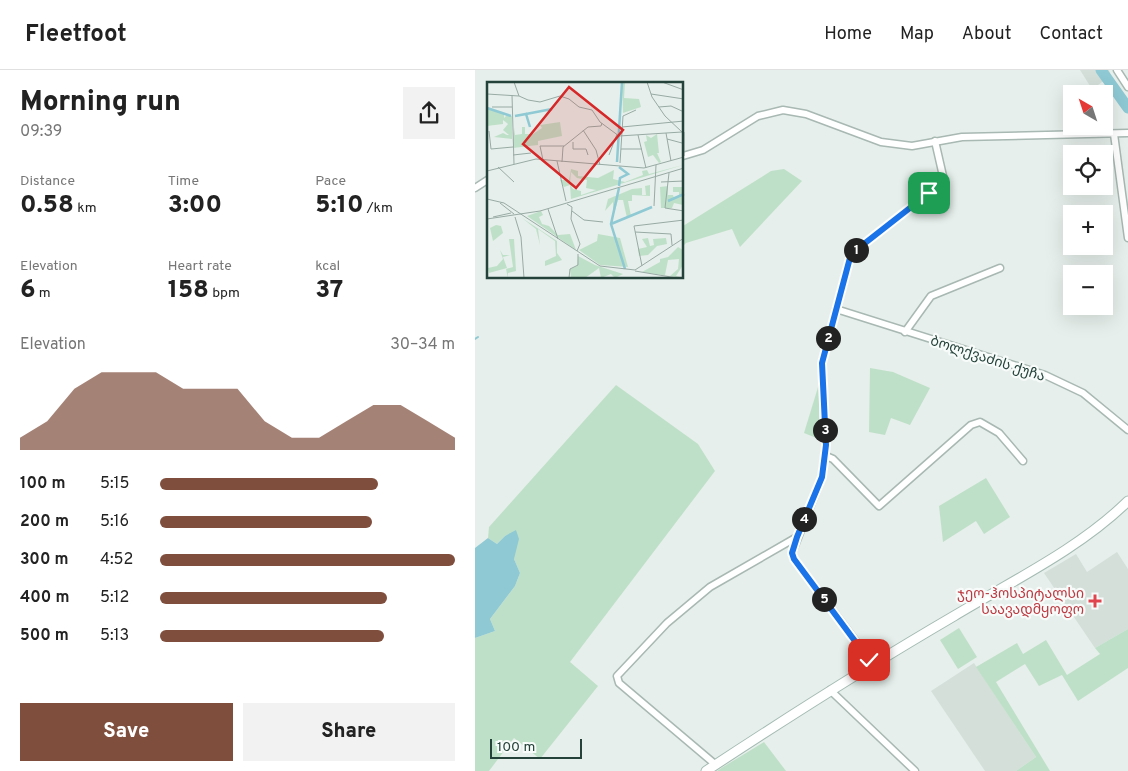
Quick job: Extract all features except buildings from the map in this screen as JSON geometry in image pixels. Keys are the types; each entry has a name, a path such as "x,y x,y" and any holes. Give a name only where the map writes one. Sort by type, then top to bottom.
{"main road":[{"path":"706,771 830,690 1063,550 1109,520 1128,501"}],"street":[{"path":"1117,70 1128,87"},
{"path":"684,156 703,150 758,116 783,110 806,114 881,142 912,146 963,137 1128,133"},
{"path":"1114,134 1128,238"},
{"path":"873,664 794,559 792,553 822,477 825,456 822,363 851,254 929,193 943,176 935,141"},
{"path":"475,188 487,180"},
{"path":"905,332 931,296 1000,268"},
{"name":"ბოლქვაძის ქუჩა","path":"836,309 1045,375 1083,393 1128,430"},
{"path":"825,456 833,459 879,506 971,425 980,422 999,433 1023,461"},
{"path":"715,765 619,682 617,676 667,623 711,587 797,537"},
{"path":"830,690 915,771"}],"shaded area":[{"path":"1080,70 1109,70 1111,76 1098,85 1089,85"},
{"name":"ჯეო-ჰოსპიტალსი საავადმყოფო","path":"1117,552 1128,569 1128,629 1095,648 1044,573 1076,554 1087,572"},
{"path":"974,663 1036,757 1016,771 985,771 931,691"}],"green space":[{"path":"784,169 802,181 740,247 732,229 684,245 684,225 771,171"},
{"path":"870,368 893,372 930,388 910,425 891,418 885,435 869,432"},
{"path":"819,384 819,439 804,433"},
{"path":"616,385 698,444 715,471 570,662 598,686 540,759 514,738 489,771 475,771 475,638 495,631 490,619 515,586 520,573 514,559 516,531 505,536 497,544 488,538 489,527"},
{"path":"986,478 1010,517 984,534 976,521 943,542 939,506"},
{"path":"959,628 977,657 958,669 940,640"},
{"path":"1128,629 1128,668 1078,701 1062,675 1039,686 1025,664 996,682 1050,771 1016,771 1036,757 976,667 1017,643 1023,654 1046,640 1067,675 1100,654 1095,648"},
{"path":"764,742 786,771 717,771 723,767"}],"water":[{"path":"516,530 519,539 514,559 520,573 515,586 490,619 495,631 475,638 475,548 488,538 497,544 505,536"}],"waterway":[{"path":"1101,70 1128,108"}],"place":[{"name":"ჯეო-ჰოსპიტალსი საავადმყოფო","path":"1095,601"}],"route":[{"path":"869,660 794,559 792,553 822,477 826,445 822,363 851,254 929,193"}]}
